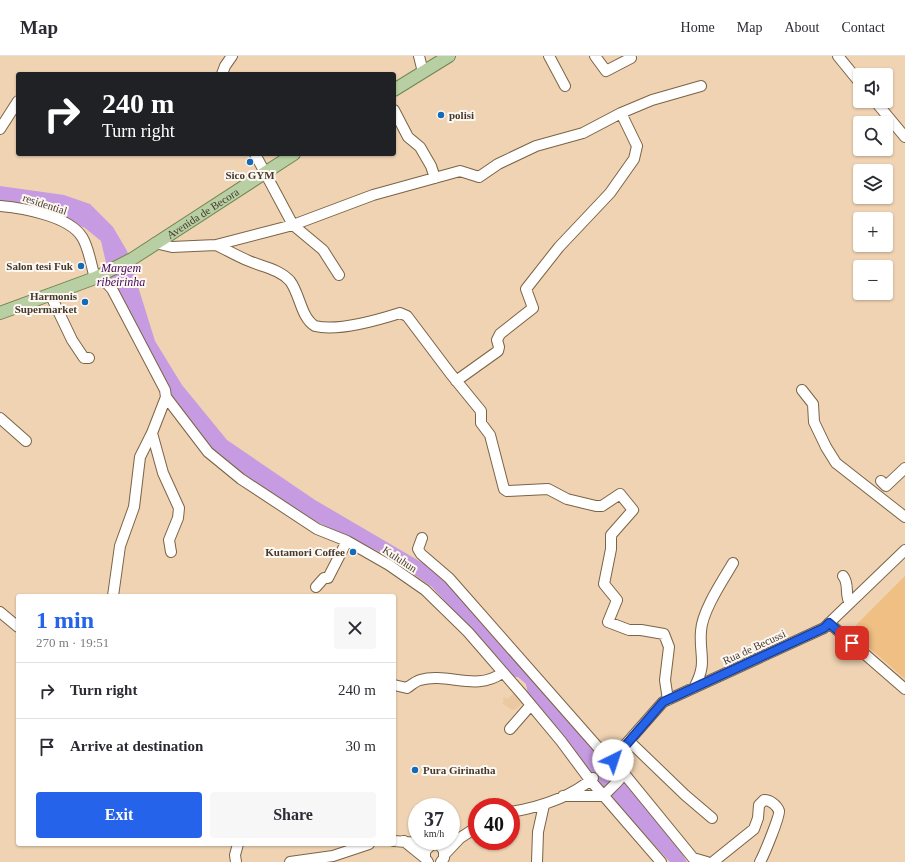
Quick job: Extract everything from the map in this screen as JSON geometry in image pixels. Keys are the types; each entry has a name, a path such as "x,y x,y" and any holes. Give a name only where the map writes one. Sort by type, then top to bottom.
{"main road":[{"path":"396,89 449,56"},
{"name":"Avenida de Becora","path":"99,276 132,259 291,156"},
{"path":"0,313 51,296 99,276"}],"street":[{"path":"223,72 232,56"},
{"path":"419,56 423,72"},
{"path":"549,56 565,86"},
{"path":"596,56 606,71 630,58"},
{"path":"838,56 853,74"},
{"path":"155,243 172,247 216,245 293,225 373,195 460,171 479,177 498,164 536,146 583,133 621,113 652,100 701,86"},
{"path":"0,129 16,104"},
{"path":"881,108 905,137"},
{"path":"456,381 498,351 499,347 497,340 500,334 533,308 526,289 559,247 610,193 634,159 637,153 637,146 621,113"},
{"path":"396,114 408,137 420,147 431,166 435,178"},
{"path":"257,156 293,225 323,250 339,275"},
{"name":"residential","path":"0,206 17,207 43,214 71,226 82,237 99,276"},
{"path":"216,245 277,272 286,278 293,286 308,319 315,326 324,328 374,322 400,313 405,314 456,381 482,411 482,423 490,435 504,490 511,492 548,489 567,499 596,506 602,506 620,494 633,510 611,535 611,549 604,584 617,600 608,622 628,630 641,630 664,634 668,647 665,680 668,700"},
{"name":"Kuluhun","path":"99,276 112,289 165,390 166,397 208,452 241,479 317,529 347,541 389,565 425,590 468,632 530,706 561,740 604,795 661,862"},
{"path":"51,296 72,340 84,358 89,358"},
{"path":"802,390 813,404 814,422 826,447 836,463 905,517"},
{"path":"113,594 120,546 134,507 138,465 142,451 152,433 166,397"},
{"path":"0,418 26,441"},
{"path":"152,433 163,473 179,508 178,518 169,540 171,552"},
{"path":"881,481 886,486 905,468"},
{"path":"422,538 418,549 421,554 449,578 582,730 612,761 693,858 706,862"},
{"path":"316,588 324,578 328,578 347,541"},
{"name":"Rua de Becussi","path":"612,761 663,702 824,628 905,550"},
{"path":"694,688 702,673 701,630 707,612 733,563"},
{"path":"843,576 847,581 847,599 850,603"},
{"path":"0,612 16,625"},
{"path":"829,623 905,689"},
{"path":"396,685 407,688 419,680 436,678 472,683 494,679 502,673"},
{"path":"510,729 530,706"},
{"path":"564,796 604,795 624,776 627,760 627,743"},
{"path":"627,743 712,818"},
{"path":"520,810 544,805 580,788 592,779"},
{"path":"713,862 754,828 758,818 760,805 764,800 769,800 776,806 779,812 767,850 760,862"},
{"path":"537,862 538,832 544,805"},
{"path":"399,841 439,852 468,832"},
{"path":"399,841 426,861"},
{"path":"236,862 235,855 237,846"},
{"path":"290,862 327,857 363,846"},
{"path":"426,861 426,848 439,852"}],"shaded area":[{"path":"905,576 905,679 850,631"},
{"path":"514,691 525,701 516,709 512,710 502,703 504,701 504,697 507,699 513,694"}],"water":[{"name":"Margem ribeirinha","path":"0,186 64,195 90,204 113,227 127,251 155,341 182,385 227,440 315,500 438,572 649,808 677,845 687,862 670,862 587,773 574,749 528,695 526,684 518,677 514,677 432,587 386,555 317,522 281,501 246,479 208,447 184,415 164,384 110,280 101,241 85,228 52,214 23,204 0,202"}],"place":[{"name":"polisi","path":"441,115"},
{"name":"Sico GYM","path":"250,162"},
{"name":"Salon tesi Fuk","path":"81,266"},
{"name":"Harmonis Supermarket","path":"85,302"},
{"name":"Kutamori Coffee","path":"353,552"},
{"name":"Pura Girinatha","path":"415,770"}],"route":[{"path":"613,760 663,702 824,628 829,623 852,643"}]}
